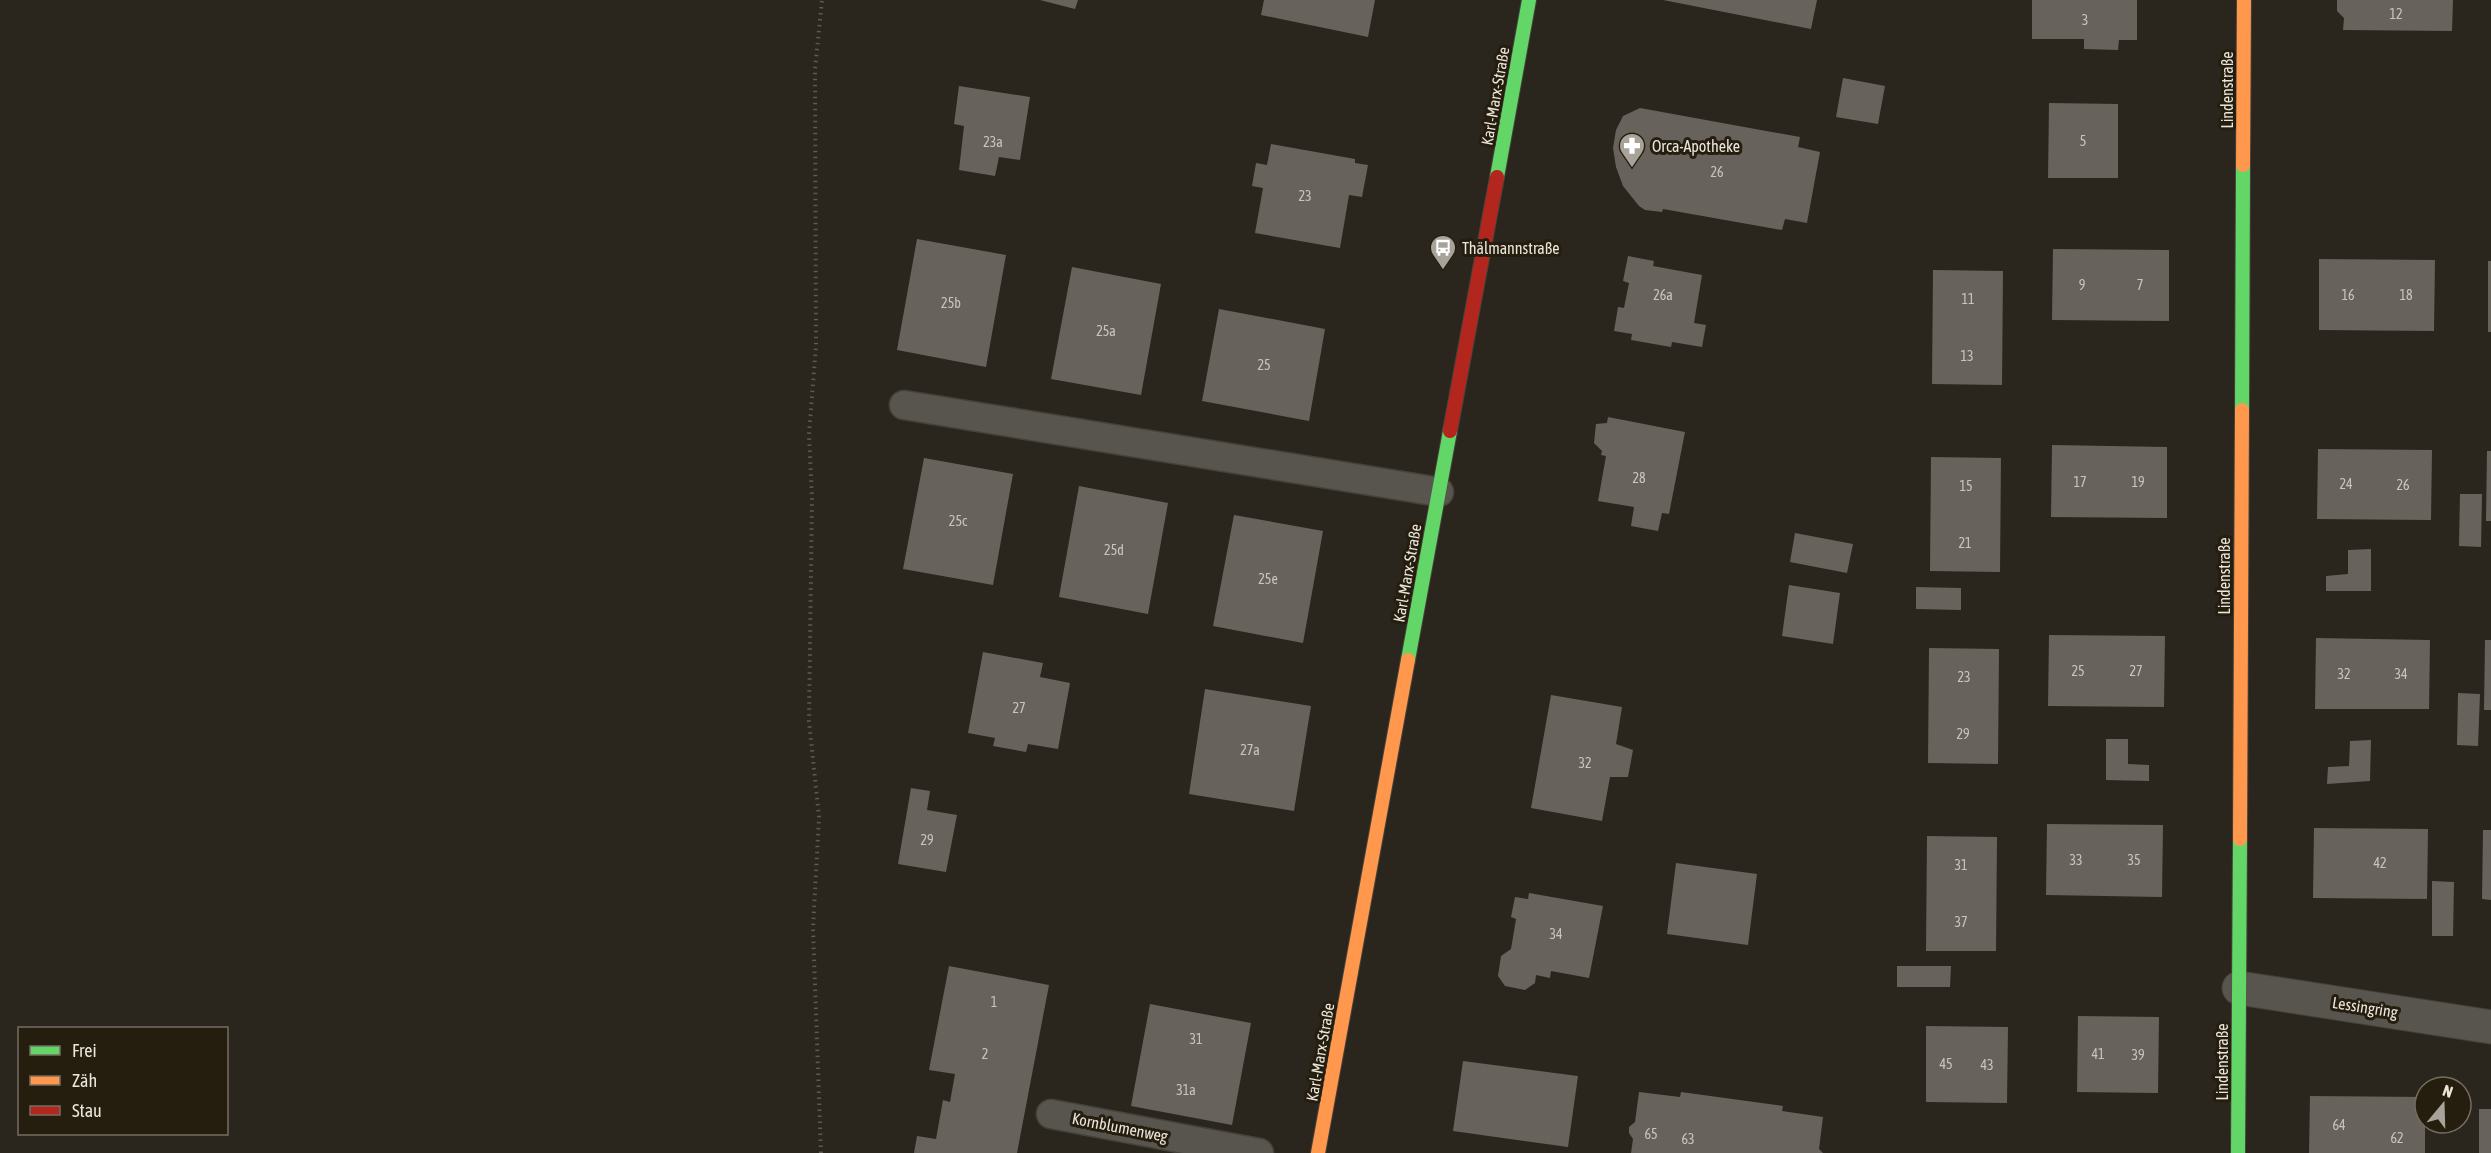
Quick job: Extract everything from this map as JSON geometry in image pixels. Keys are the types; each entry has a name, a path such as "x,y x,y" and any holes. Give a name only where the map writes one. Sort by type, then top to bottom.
{"main road":[{"name":"Karl-Marx-Straße","path":"1318,1153 1529,0"},
{"name":"Lindenstraße","path":"2238,1153 2244,0"}],"street":[{"name":"Lessingring","path":"2239,988 2491,1027"}],"lane":[{"path":"904,405 1439,492"},
{"name":"Kornblumenweg","path":"1051,1114 1259,1153"}],"path":[{"path":"821,1153 813,929 819,817 809,721 812,498 809,434 816,346 815,69 822,0"}],"building":[{"path":"1040,0 1078,0 1075,9"},
{"path":"1264,0 1375,0 1368,37 1261,15"},
{"path":"1663,0 1817,0 1811,29"},
{"path":"2032,0 2137,0 2137,40 2119,40 2118,50 2084,49 2084,39 2032,39"},
{"path":"2337,0 2453,0 2452,31 2343,30 2344,18 2337,11"},
{"path":"1843,78 1885,86 1878,124 1836,117"},
{"path":"959,86 1030,97 1020,160 999,157 995,176 959,170 964,126 954,124"},
{"path":"2049,103 2118,104 2118,178 2048,178"},
{"path":"1640,108 1800,137 1798,147 1820,152 1807,223 1785,219 1782,230 1663,209 1662,212 1645,210 1639,206 1623,186 1616,167 1613,148 1616,130 1623,116"},
{"path":"1271,144 1355,159 1355,163 1368,165 1362,197 1349,195 1340,248 1255,233 1263,188 1252,186 1256,163 1267,165"},
{"path":"917,239 1006,255 986,367 897,350"},
{"path":"2053,249 2169,250 2169,321 2052,320"},
{"path":"1628,256 1654,261 1653,266 1702,275 1694,323 1706,325 1702,347 1672,342 1671,347 1631,340 1632,334 1614,331 1618,307 1624,308 1629,283 1623,281"},
{"path":"2319,259 2435,260 2434,331 2319,330"},
{"path":"2488,261 2491,261 2491,332 2488,332"},
{"path":"1072,267 1161,284 1141,395 1051,379"},
{"path":"1933,270 2003,271 2002,385 1932,384"},
{"path":"1219,309 1325,329 1309,421 1202,401"},
{"path":"1608,417 1685,432 1669,514 1662,513 1658,531 1631,526 1634,507 1598,501 1606,456 1601,455 1602,451 1594,443 1596,424 1607,423"},
{"path":"2052,445 2167,447 2167,518 2051,517"},
{"path":"2318,449 2432,450 2431,520 2317,519"},
{"path":"2487,451 2491,451 2491,521 2486,521"},
{"path":"1931,457 2001,458 2000,572 1930,571"},
{"path":"924,458 1013,474 993,585 903,569"},
{"path":"1079,486 1168,503 1148,614 1059,597"},
{"path":"2460,494 2482,494 2481,547 2459,546"},
{"path":"1234,515 1323,531 1303,643 1213,626"},
{"path":"1795,533 1853,544 1847,573 1790,562"},
{"path":"2371,549 2371,591 2326,591 2326,576 2348,574 2348,550"},
{"path":"1789,585 1840,593 1833,644 1782,636"},
{"path":"1916,587 1961,588 1961,610 1916,609"},
{"path":"2049,635 2165,636 2164,707 2048,706"},
{"path":"2316,638 2430,640 2429,709 2315,709"},
{"path":"2485,640 2491,640 2491,710 2484,710"},
{"path":"1929,648 1999,649 1998,764 1928,763"},
{"path":"983,652 1043,663 1040,677 1070,683 1058,749 1028,744 1026,752 993,746 995,738 968,733"},
{"path":"1205,689 1311,706 1294,811 1189,794"},
{"path":"2458,693 2480,694 2478,746 2457,745"},
{"path":"1551,695 1622,707 1616,744 1633,750 1628,777 1610,777 1602,821 1531,808"},
{"path":"2106,739 2128,739 2128,764 2149,765 2149,781 2106,780"},
{"path":"2371,740 2370,781 2327,784 2328,767 2349,766 2350,741"},
{"path":"911,788 930,791 927,810 957,815 946,872 898,864"},
{"path":"2047,824 2163,825 2162,897 2046,895"},
{"path":"2314,828 2428,829 2427,899 2313,898"},
{"path":"2483,830 2491,830 2491,900 2482,899"},
{"path":"1927,836 1997,837 1996,951 1926,951"},
{"path":"1676,863 1757,874 1748,945 1667,934"},
{"path":"2432,881 2454,882 2453,936 2432,936"},
{"path":"1529,893 1603,906 1589,978 1551,971 1550,978 1536,975 1535,983 1525,990 1505,986 1498,976 1501,956 1511,949 1516,919 1511,917 1515,897 1528,899"},
{"path":"949,966 1049,985 1017,1153 914,1153 917,1136 936,1139 943,1100 950,1102 955,1074 929,1070"},
{"path":"1897,966 1951,966 1950,987 1897,987"},
{"path":"1150,1004 1251,1023 1232,1125 1131,1106"},
{"path":"2078,1016 2159,1017 2158,1093 2077,1092"},
{"path":"1926,1026 2008,1027 2007,1103 1926,1102"},
{"path":"1463,1061 1578,1076 1568,1147 1453,1131"},
{"path":"1639,1092 1680,1097 1681,1092 1783,1106 1782,1111 1823,1117 1819,1149 1823,1153 1631,1153 1633,1139 1629,1133 1629,1127 1635,1122"},
{"path":"2310,1096 2413,1097 2413,1135 2425,1135 2425,1153 2309,1153"},
{"path":"2479,1109 2491,1109 2491,1153 2479,1153"}],"traffic: fast":[{"path":"1497,177 1529,0"},
{"path":"2242,410 2243,165"},
{"path":"1408,660 1450,431"},
{"path":"2238,1153 2240,839"}],"traffic: slow":[{"path":"2243,165 2244,0"},
{"path":"2240,839 2242,410"},
{"path":"1318,1153 1408,660"}],"traffic: jam":[{"path":"1450,431 1497,177"}],"place":[{"name":"Orca-Apotheke","path":"1632,169"},
{"name":"Thälmannstraße","path":"1443,271"}]}
